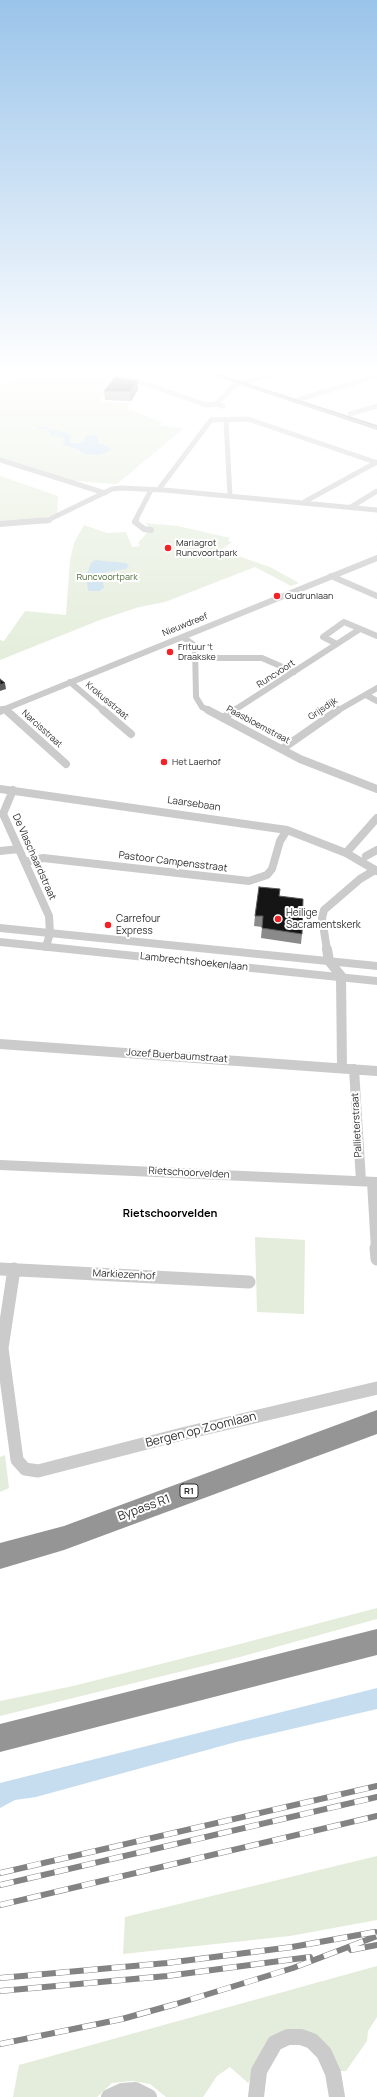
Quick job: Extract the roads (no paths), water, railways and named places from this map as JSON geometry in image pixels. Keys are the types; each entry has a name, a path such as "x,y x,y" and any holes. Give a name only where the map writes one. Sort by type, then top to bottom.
{"highway":[{"name":"Bypass R1","path":"0,1556 64,1538 377,1422"},
{"path":"0,1738 377,1642"}],"street":[{"path":"22,467 105,493"},
{"path":"159,489 175,467"},
{"path":"229,467 230,496"},
{"path":"304,502 367,467"},
{"path":"0,524 47,522 105,493 121,488 151,490 159,489 377,510"},
{"path":"150,530 144,529 135,522 151,490"},
{"path":"351,507 377,491"},
{"name":"Nieuwdreef","path":"2,710 377,558"},
{"path":"331,576 377,596"},
{"path":"337,644 323,637 344,622 377,636"},
{"name":"Runcvoort","path":"223,718 360,629"},
{"name":"Paasbloemstraat","path":"183,637 195,646 198,702 202,706 323,769 377,789"},
{"path":"195,658 262,658 294,672"},
{"name":"Krokusstraat","path":"70,682 131,734"},
{"name":"Grijsdijk","path":"282,749 344,706 377,688"},
{"path":"366,695 377,701"},
{"name":"Narcisstraat","path":"2,710 66,764"},
{"name":"Laarsebaan","path":"0,789 287,830 346,853 376,871"},
{"name":"De Vlaschaardstraat","path":"13,790 3,814 49,916 50,933"},
{"path":"346,853 377,818"},
{"name":"Pastoor Campensstraat","path":"25,862 43,858 249,882 267,875 272,869 280,841 287,830"},
{"path":"0,851 19,849"},
{"path":"366,856 377,850"},
{"path":"342,1068 342,976 329,961 322,918 324,910 360,879 376,871"},
{"name":"Lambrechtshoekenlaan","path":"0,928 377,966"},
{"path":"46,947 50,933"},
{"name":"Lambrechtshoekenlaan","path":"0,942 342,976 377,981"},
{"name":"Jozef Buerbaumstraat","path":"0,1044 377,1071"},
{"name":"Pallieterstraat","path":"354,1069 370,1182 377,1259"},
{"name":"Rietschoorvelden","path":"0,1165 370,1182"},
{"name":"Markiezenhof","path":"0,1269 248,1282"},
{"path":"3,1373 3,1336 14,1270"},
{"name":"Bergen op Zoomlaan","path":"3,1373 17,1460 25,1469 38,1471 182,1434 377,1388"},
{"path":"256,2097 259,2071 275,2043 288,2037 301,2037 312,2041 324,2054 333,2073 337,2097"},
{"path":"110,2097 122,2091 135,2090 149,2097"}],"water":[{"path":"95,560 126,563 129,566 126,569 106,572 102,578 104,588 99,591 90,591 88,590 86,577 91,563"},
{"path":"377,1688 377,1709 236,1742 36,1797 15,1800 0,1808 0,1783"}],"railway":[{"path":"0,1873 377,1786"},
{"path":"0,1885 377,1797"},
{"path":"0,1905 377,1816"},
{"path":"0,1978 167,1963 292,1947 375,1932"},
{"path":"0,2044 122,2019 176,2004 293,1968 377,1936"},
{"path":"351,1950 377,1945"},
{"path":"0,1991 167,1976 310,1957"}],"place":[{"name":"Mariagrot Runcvoortpark","path":"168,548"},
{"name":"Gudrunlaan","path":"277,596"},
{"name":"Frituur 't Draakske","path":"170,652"},
{"name":"Het Laerhof","path":"164,762"},
{"name":"Heilige Sacramentskerk","path":"278,919"},
{"name":"Carrefour Express","path":"108,925"}],"district":[{"name":"Rietschoorvelden","path":"170,1214"}],"park label":[{"name":"Runcvoortpark","path":"107,577"}]}
